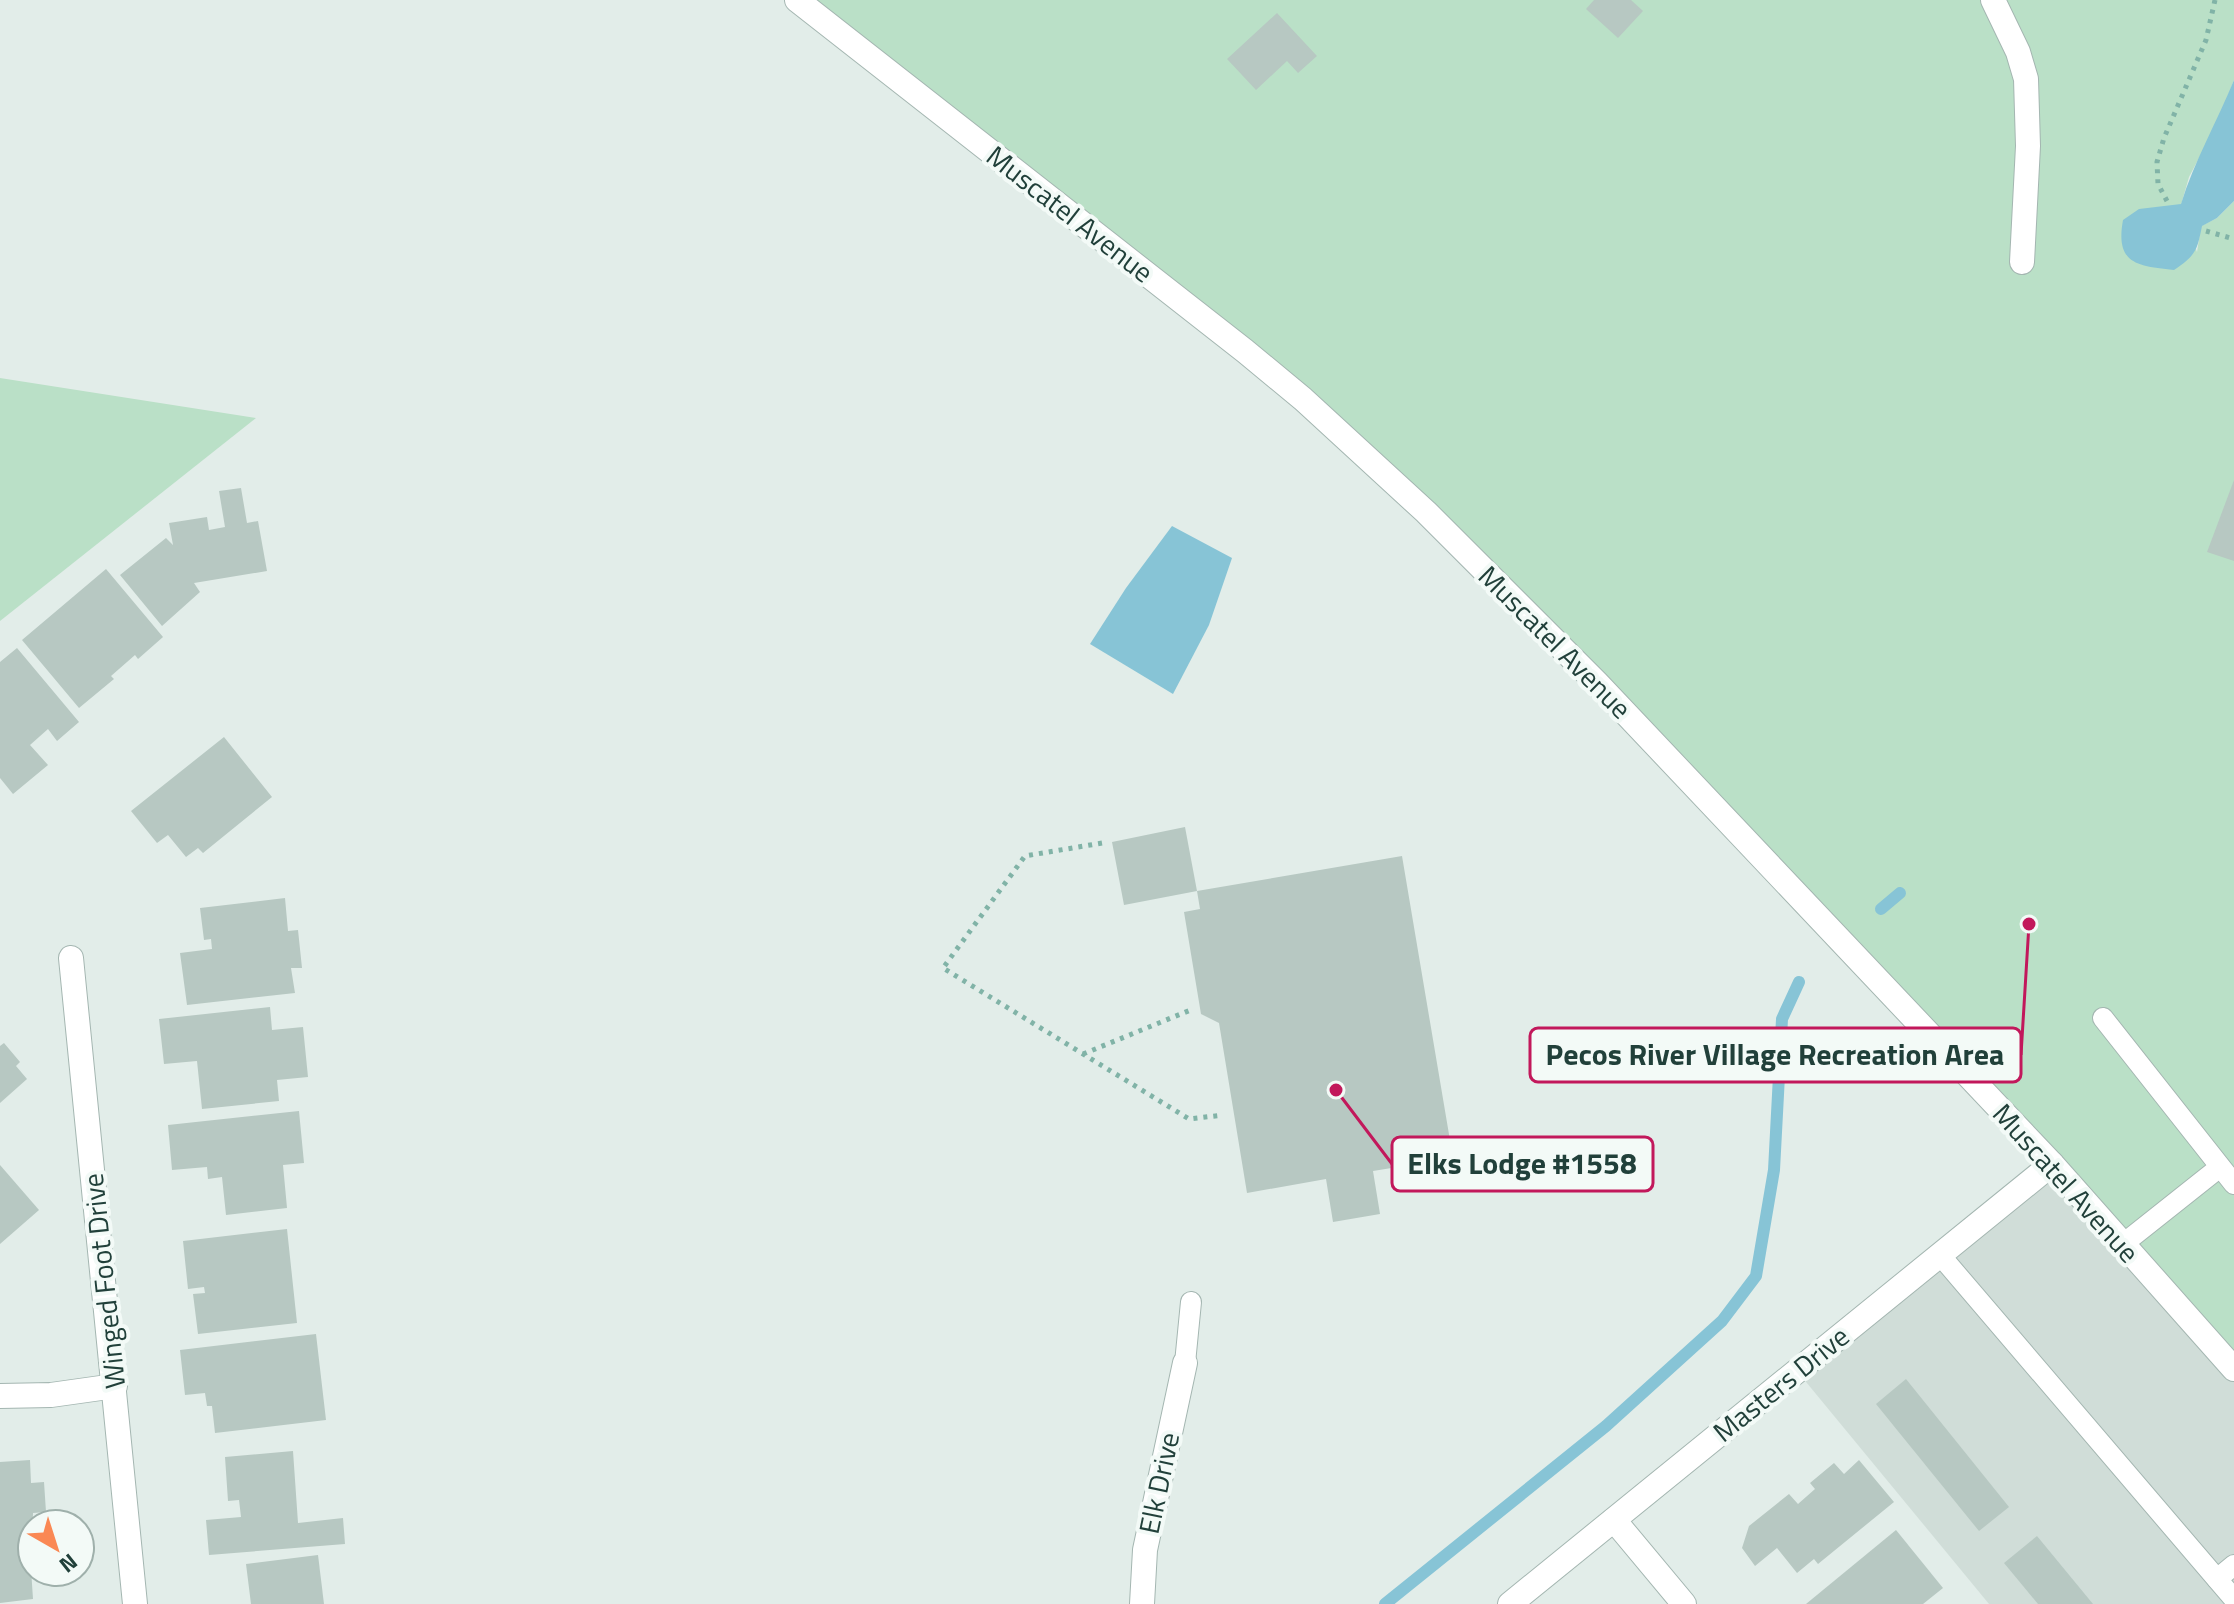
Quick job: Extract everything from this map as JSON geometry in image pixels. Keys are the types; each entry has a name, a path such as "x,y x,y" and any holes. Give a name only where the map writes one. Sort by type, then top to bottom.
{"street":[{"name":"Muscatel Avenue","path":"797,0 1245,351 1374,463 1597,683 2052,1164 2234,1369"},
{"path":"1993,0 2018,52 2026,79 2028,146 2022,262"},
{"name":"Winged Foot Drive","path":"71,958 135,1604"},
{"name":"Masters Drive","path":"1510,1604 2052,1164"},
{"name":"Elk Drive","path":"1142,1604 1145,1550 1185,1363"},
{"path":"0,1396 51,1395 115,1386"},
{"path":"1614,1520 1684,1604"}],"lane":[{"path":"2103,1018 2234,1184"},
{"path":"2123,1244 2220,1167"},
{"path":"1940,1255 2234,1599"},
{"path":"1185,1363 1191,1302"},
{"path":"2217,1579 2234,1565"}],"path":[{"path":"2167,201 2158,184 2157,162 2164,138 2206,40 2215,0"},
{"path":"2206,231 2234,239"},
{"path":"1102,843 1025,856 943,968 1189,1119 1223,1115"},
{"path":"1083,1054 1193,1009"}],"shaded area":[{"path":"2052,1164 2234,1369 2234,1604 1989,1604 1797,1371"}],"green space":[{"path":"797,0 2234,0 2234,80 2217,124 2189,177 2181,205 2197,252 2201,226 2217,218 2234,201 2234,1369 1426,512"},
{"path":"0,378 256,418 0,621"}],"water":[{"path":"2234,80 2234,201 2217,218 2202,226 2194,252 2174,270 2139,264 2126,254 2122,246 2123,220 2139,209 2181,204 2192,172"},
{"path":"1172,526 1232,558 1209,625 1173,694 1090,644"}],"building":[{"path":"1594,0 1631,0 1643,11 1618,38 1586,9"},
{"path":"1277,13 1317,56 1298,73 1287,61 1256,90 1227,59"},
{"path":"2234,480 2234,561 2207,552"},
{"path":"241,488 247,523 258,521 267,571 194,583 200,592 162,626 120,575 166,538 173,545 169,523 207,517 209,530 225,527 219,491"},
{"path":"106,569 163,637 138,659 135,655 111,676 114,679 79,708 22,640"},
{"path":"17,648 79,722 57,741 48,729 30,745 48,765 13,794 0,778 0,662"},
{"path":"224,737 272,797 203,853 198,848 186,857 168,835 157,843 131,811"},
{"path":"1185,827 1197,891 1124,905 1112,842"},
{"path":"1402,856 1453,1158 1373,1171 1380,1214 1333,1222 1326,1179 1247,1193 1219,1023 1201,1014 1184,912 1200,909 1197,891"},
{"path":"285,898 288,931 298,930 302,968 291,968 295,993 187,1005 180,953 212,949 211,939 204,940 200,908"},
{"path":"270,1007 272,1030 303,1027 308,1077 277,1080 279,1101 202,1109 197,1061 164,1064 159,1019"},
{"path":"4,1043 20,1062 16,1066 27,1079 0,1103 0,1046"},
{"path":"299,1111 304,1163 283,1165 287,1208 226,1215 222,1177 208,1179 207,1167 172,1170 168,1125"},
{"path":"0,1165 39,1210 0,1244"},
{"path":"287,1229 297,1323 198,1334 193,1294 205,1293 204,1287 188,1289 183,1241"},
{"path":"316,1334 326,1420 215,1433 212,1406 207,1406 205,1393 185,1395 180,1350"},
{"path":"1906,1379 2009,1507 1979,1531 1876,1404"},
{"path":"293,1451 298,1523 343,1518 345,1544 209,1555 206,1520 241,1517 239,1500 228,1501 225,1457"},
{"path":"30,1460 31,1483 44,1482 46,1508 16,1508 16,1588 32,1588 33,1599 0,1603 0,1462"},
{"path":"1859,1460 1894,1502 1818,1564 1814,1559 1797,1573 1777,1548 1755,1566 1742,1548 1749,1526 1789,1494 1798,1504 1815,1489 1810,1483 1834,1463 1844,1474"},
{"path":"1896,1530 1943,1588 1923,1604 1806,1604"},
{"path":"2037,1536 2093,1604 2038,1604 2004,1563"},
{"path":"318,1555 324,1604 251,1604 246,1564"}],"waterway":[{"path":"1881,909 1900,893"},
{"path":"1385,1604 1606,1426 1722,1321 1756,1276 1774,1170 1782,1019 1799,982"}],"place":[{"name":"Pecos River Village Recreation Area","path":"2029,924"},
{"name":"Elks Lodge #1558","path":"1336,1090"}]}
